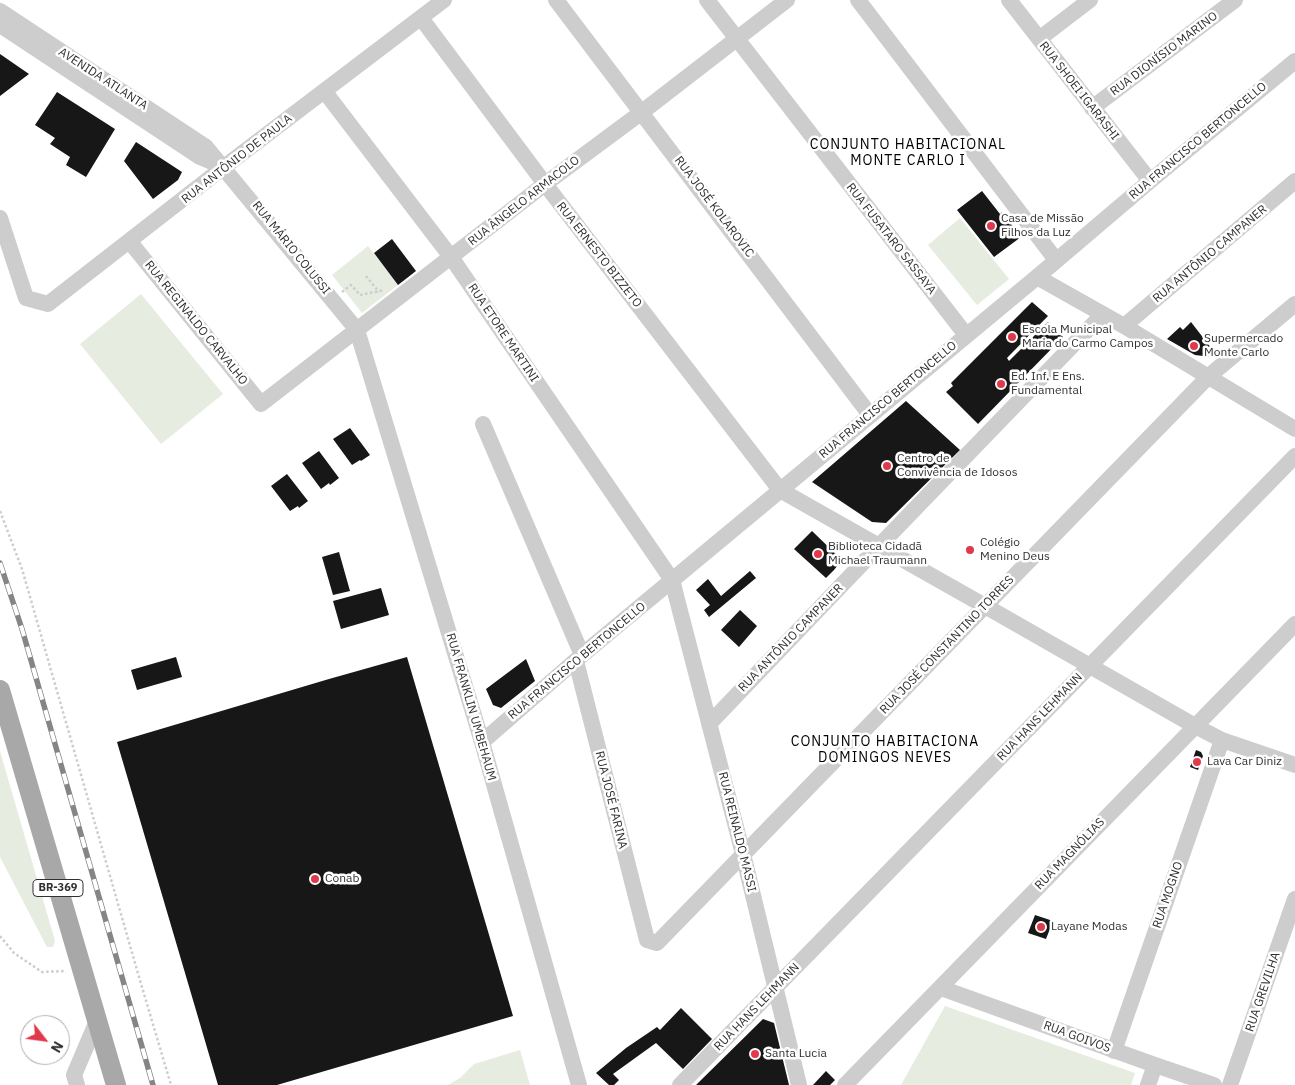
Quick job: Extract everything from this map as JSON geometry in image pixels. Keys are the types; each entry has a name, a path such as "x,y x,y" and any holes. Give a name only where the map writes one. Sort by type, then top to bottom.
{"main road":[{"name":"BR-369","path":"0,690 116,1085"}],"street":[{"name":"RUA ANTÔNIO DE PAULA","path":"0,218 26,298 48,304 444,0"},
{"name":"RUA JOSÉ KOLAROVIC","path":"556,0 870,415"},
{"name":"RUA FUSATARO SASSAYA","path":"707,0 966,336"},
{"name":"RUA ÂNGELO ARMACOLO","path":"261,404 787,0"},
{"path":"858,0 1056,260"},
{"name":"RUA SHOEI IGARASHI","path":"1009,0 1150,181"},
{"path":"1039,39 1090,0"},
{"name":"RUA DIONÍSIO MARINO","path":"1092,108 1235,0"},
{"name":"AVENIDA ATLANTA","path":"0,11 203,152"},
{"name":"RUA ERNESTO BIZZETO","path":"421,18 545,184 780,490"},
{"name":"AVENIDA ATLANTA","path":"0,25 203,152"},
{"name":"RUA FRANCISCO BERTONCELLO","path":"482,742 672,580 1295,61"},
{"name":"RUA ETORE MARTINI","path":"325,92 451,258 672,580"},
{"name":"RUA MÁRIO COLUSSI","path":"203,152 224,167 358,330"},
{"name":"RUA ANTÔNIO CAMPANER","path":"1124,326 1295,182"},
{"name":"RUA REGINALDO CARVALHO","path":"130,242 261,404"},
{"path":"1037,277 1209,376 1295,429"},
{"name":"RUA JOSÉ CONSTANTINO TORRES","path":"647,940 657,943 1209,376 1295,304"},
{"name":"RUA ANTÔNIO CAMPANER","path":"709,724 1103,314"},
{"name":"RUA FRANKLIN UMBEHAUM","path":"358,330 482,742 579,1085"},
{"name":"RUA JOSÉ FARINA","path":"484,424 579,658 647,940"},
{"name":"RUA HANS LEHMANN","path":"680,1085 1295,456"},
{"path":"780,490 1195,726 1222,740 1295,765"},
{"name":"RUA REINALDO MASSI","path":"672,580 799,1085"},
{"name":"RUA MAGNÓLIAS","path":"845,1085 1295,624"},
{"name":"RUA MOGNO","path":"1114,1050 1222,740"},
{"name":"RUA GREVILHA","path":"1230,1085 1295,899"},
{"name":"RUA GOIVOS","path":"941,988 1214,1085"},
{"path":"77,1085 74,1075 97,1021"},
{"path":"1148,1085 1155,1065"}],"path":[{"path":"366,276 384,297"},
{"path":"342,292 351,285 360,295 388,289"},
{"path":"0,510 22,569 171,1085"},
{"path":"0,936 14,953 42,972 66,971"}],"shaded area":[{"path":"960,218 1009,279 977,305 928,245"},
{"path":"368,246 398,285 362,313 332,275"},
{"path":"141,294 223,394 161,444 80,344"},
{"path":"0,751 55,941 53,947 47,947 0,857"},
{"path":"945,1006 1135,1073 1131,1085 901,1085"},
{"path":"520,1050 530,1085 448,1085 460,1078 474,1064"}],"building":[{"path":"0,54 29,74 0,96"},
{"path":"57,92 115,129 86,177 66,165 70,157 50,144 55,138 35,125"},
{"path":"136,142 182,172 178,180 153,199 124,161"},
{"name":"Casa de Missão Filhos da Luz","path":"982,191 1000,214 1002,212 1021,237 994,257 957,210"},
{"path":"392,239 416,271 398,285 374,253"},
{"path":"1032,302 1048,316 1007,358 1009,361 1048,322 1063,337 978,424 946,392 953,386 951,383"},
{"name":"Supermercado Monte Carlo","path":"1191,322 1215,353 1211,357 1195,355 1167,339 1180,327 1183,330"},
{"name":"Centro de Convivência de Idosos","path":"906,401 960,450 886,523 872,522 812,482"},
{"path":"350,428 370,455 352,465 333,439"},
{"path":"319,451 339,478 321,489 302,463"},
{"path":"287,474 308,501 299,508 298,506 290,511 271,486"},
{"name":"Biblioteca Cidadã Michael Traumann","path":"812,531 842,560 826,578 794,549"},
{"path":"339,552 350,591 333,595 322,557"},
{"path":"750,571 756,578 709,617 704,610 710,605 696,590 708,579 721,596"},
{"path":"381,588 389,615 341,629 333,601"},
{"path":"740,610 757,626 739,647 721,630"},
{"path":"176,657 182,677 137,690 131,670"},
{"name":"Conab","path":"407,657 513,1016 277,1085 218,1085 117,742"},
{"path":"526,659 535,681 501,708 493,705 486,689"},
{"name":"Lava Car Diniz","path":"1196,750 1201,752 1203,756 1198,770 1190,767"},
{"name":"Layane Modas","path":"1035,915 1053,921 1046,939 1028,933"},
{"path":"681,1008 712,1039 683,1069 656,1043 613,1074 619,1080 614,1085 609,1085 596,1073 626,1048 657,1027 660,1030"},
{"name":"Santa Lucia","path":"763,1019 774,1023 789,1085 696,1085"},
{"path":"826,1071 835,1080 830,1085 813,1085"}],"railway":[{"path":"0,563 22,629 153,1085"}],"place":[{"name":"Casa de Missão Filhos da Luz","path":"991,226"},
{"name":"Escola Municipal Maria do Carmo Campos","path":"1012,337"},
{"name":"Supermercado Monte Carlo","path":"1194,346"},
{"name":"Ed. Inf. E Ens. Fundamental","path":"1001,384"},
{"name":"Centro de Convivência de Idosos","path":"887,466"},
{"name":"Colégio Menino Deus","path":"970,550"},
{"name":"Biblioteca Cidadã Michael Traumann","path":"818,554"},
{"name":"Lava Car Diniz","path":"1197,762"},
{"name":"Conab","path":"315,879"},
{"name":"Layane Modas","path":"1041,927"},
{"name":"Santa Lucia","path":"755,1054"}],"district":[{"name":"CONJUNTO HABITACIONAL MONTE CARLO I","path":"908,154"},
{"name":"CONJUNTO HABITACIONA DOMINGOS NEVES","path":"885,750"}]}
